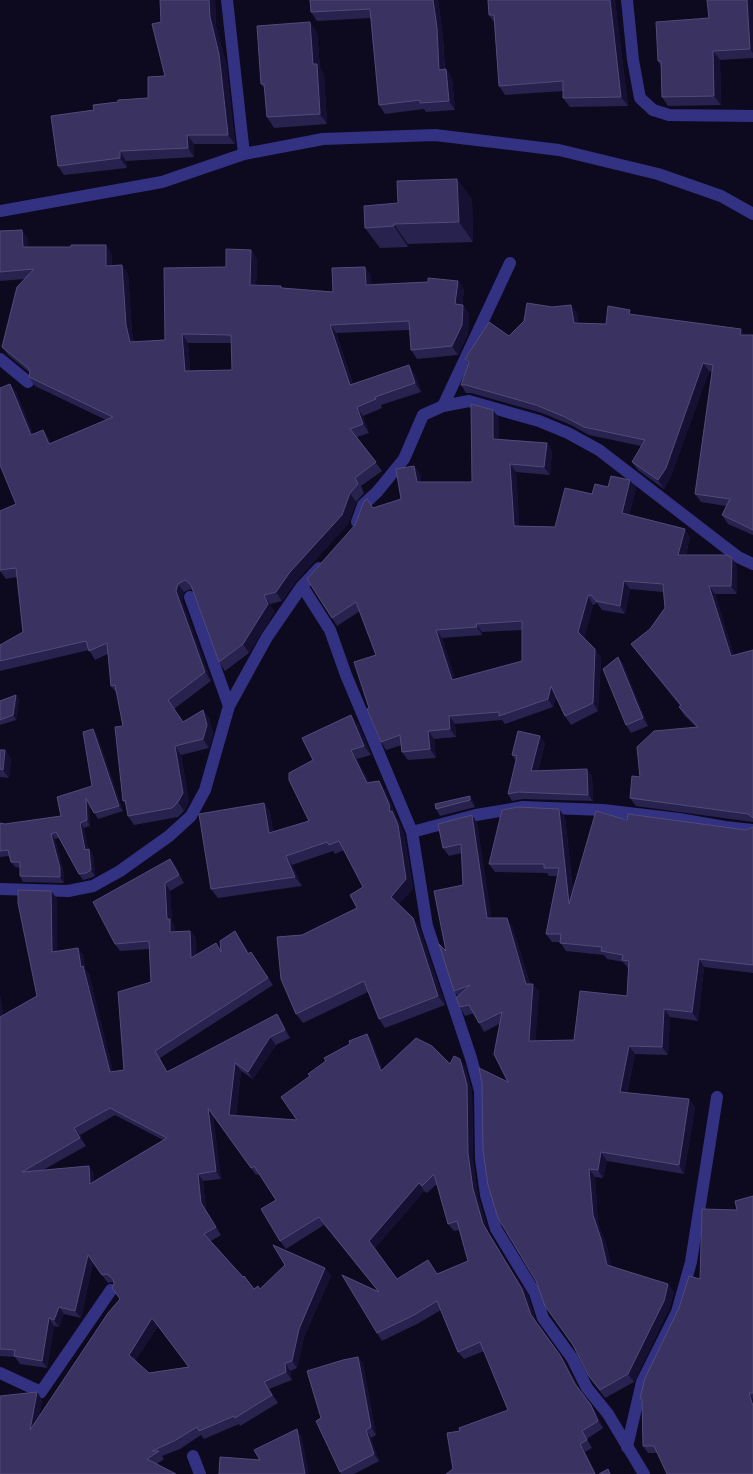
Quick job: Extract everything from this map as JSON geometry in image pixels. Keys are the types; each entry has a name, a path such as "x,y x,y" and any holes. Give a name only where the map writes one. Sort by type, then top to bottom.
{"street":[{"path":"227,0 244,154"},
{"path":"627,0 633,60 640,98 653,110 669,115 753,116"},
{"path":"0,211 162,182 244,154 323,139 436,135 559,150 658,174 721,196 753,214"},
{"path":"443,406 510,263"},
{"path":"0,359 28,382"},
{"path":"350,534 355,528 363,505 377,492 404,459 423,415 443,406 469,401 539,421 568,433 599,450 738,557 753,564"},
{"path":"0,889 68,891 93,886 120,871 169,836 191,816 205,790 229,706 267,637 302,586 327,559"},
{"path":"302,586 330,630 346,675 412,832 427,926 471,1058 480,1091 481,1159 486,1195 496,1228 535,1293 543,1318 572,1358 587,1388 608,1414 644,1474"},
{"path":"190,597 229,706"},
{"path":"412,832 476,815 523,807 603,810 753,830"},
{"path":"627,1447 642,1382 677,1312 691,1262 716,1097"},
{"path":"0,1373 42,1392 111,1290"},
{"path":"194,1456 200,1474"}],"building":[{"path":"160,0 209,0 210,17 219,54 228,135 187,135 188,148 120,151 120,158 58,166 51,116 94,110 93,105 118,102 118,100 148,98 148,77 165,76 152,24 161,22"},
{"path":"310,0 433,0 437,28 439,70 446,69 449,101 420,103 420,100 379,105 370,9 311,12"},
{"path":"488,0 610,0 621,97 563,98 563,81 499,86 494,15 489,15"},
{"path":"707,0 747,0 750,49 713,51 714,96 662,97 661,61 658,61 656,22 709,18"},
{"path":"310,22 313,64 317,64 320,114 267,117 264,84 261,84 257,26"},
{"path":"457,179 459,222 394,224 394,226 365,228 364,206 398,203 397,181"},
{"path":"22,230 23,247 106,245 106,266 122,265 126,325 130,342 165,340 164,268 226,267 226,249 251,250 250,285 281,286 281,288 333,292 332,268 365,267 366,285 428,282 428,278 458,281 455,304 463,305 462,325 452,346 411,350 409,321 330,325 350,385 409,365 415,383 375,397 376,399 357,407 363,424 350,429 376,462 355,478 358,484 350,493 342,515 290,572 276,592 264,595 268,604 243,644 219,662 191,585 185,580 178,584 176,591 205,672 168,700 183,722 203,710 207,725 203,739 175,746 183,793 172,808 128,816 125,800 123,801 115,727 123,726 115,685 111,686 107,643 89,651 86,641 0,661 0,645 23,632 16,568 0,570 0,511 16,504 0,465 0,388 10,384 31,435 43,430 49,444 113,417 29,377 30,371 27,367 2,347 17,287 34,269 0,272 0,231","holes":["182,334 231,335 232,370 185,371"]},
{"path":"527,303 552,307 571,305 574,323 606,324 608,306 630,310 629,314 741,329 740,335 753,335 753,530 722,515 730,499 695,494 713,365 703,363 666,468 658,480 632,462 645,440 584,427 536,405 461,385 469,362 465,359 489,322 509,336 524,321"},
{"path":"471,404 493,410 493,439 547,443 544,467 510,464 514,526 555,527 565,488 592,494 595,484 608,487 611,476 630,480 622,513 685,529 678,555 727,555 732,558 731,586 709,586 731,656 753,650 753,818 748,814 630,798 632,776 640,777 637,747 654,731 698,727 679,707 681,705 631,644 650,629 665,608 663,584 624,581 620,606 596,601 591,595 588,596 578,632 595,649 593,703 565,716 551,686 548,699 499,716 499,712 449,716 450,729 428,731 430,749 402,752 400,735 381,742 367,709 369,708 354,662 376,655 356,602 332,618 307,579 355,525 364,501 367,499 373,508 401,499 396,469 414,466 417,482 472,482","holes":["522,621 522,661 452,680 436,630 477,627 476,624"]},
{"path":"618,657 643,718 626,725 603,669"},
{"path":"16,695 13,715 0,720 0,701"},
{"path":"351,715 364,746 351,750 367,783 379,781 389,804 390,812 392,811 398,825 406,879 391,897 413,918 438,996 379,1019 364,981 296,1014 281,979 277,937 302,935 357,908 350,895 363,887 339,841 329,845 327,842 286,856 295,877 211,889 199,814 264,803 269,833 309,821 289,780 289,773 313,760 302,738"},
{"path":"93,729 119,806 94,813 86,798 87,820 80,823 85,850 89,849 91,870 79,874 56,832 51,834 60,868 60,877 20,876 20,862 11,862 8,850 0,851 0,823 5,824 61,816 57,797 92,786 83,732"},
{"path":"518,731 540,736 531,771 587,769 588,795 518,792 508,794 517,756 512,755"},
{"path":"0,750 5,750 3,770 0,769"},
{"path":"470,796 470,800 436,809 435,804"},
{"path":"518,807 559,809 569,904 596,811 627,820 628,814 746,830 753,827 753,965 699,959 692,1012 664,1009 662,1047 629,1046 620,1092 689,1099 679,1165 601,1152 598,1170 589,1169 593,1215 607,1265 668,1284 664,1301 628,1374 600,1390 588,1375 573,1345 545,1306 536,1281 498,1218 488,1185 483,1150 482,1083 479,1068 508,1082 494,1054 502,1012 479,1023 469,1005 460,1007 456,998 470,985 454,991 439,944 446,951 434,891 463,885 461,844 443,848 438,824 472,815 487,918 507,918 526,984 533,984 529,1041 574,1040 580,991 627,996 629,961 622,960 623,955 601,951 602,947 560,943 561,934 546,934 559,868 544,868 544,864 489,864 502,810"},
{"path":"170,859 179,875 165,883 167,919 170,919 170,932 190,931 191,958 216,943 221,952 220,941 235,931 248,954 251,952 268,978 155,1051 167,1072 277,1014 285,1030 270,1037 248,1072 235,1063 229,1115 297,1120 281,1097 310,1076 308,1074 326,1061 324,1058 350,1044 349,1041 367,1034 381,1071 416,1038 432,1046 450,1064 454,1056 460,1059 467,1085 468,1153 473,1189 483,1224 522,1289 531,1315 560,1355 575,1384 591,1405 598,1421 582,1431 587,1440 580,1444 595,1474 446,1474 453,1469 447,1433 460,1431 459,1428 508,1410 480,1342 458,1352 437,1301 414,1315 377,1333 342,1275 379,1292 319,1217 280,1241 261,1209 276,1200 254,1166 251,1168 208,1108 216,1171 198,1174 201,1203 216,1227 204,1234 254,1289 258,1286 260,1289 285,1265 273,1245 325,1268 299,1329 292,1361 285,1363 286,1372 264,1382 272,1395 235,1418 234,1416 199,1431 197,1427 174,1441 152,1451 159,1451 147,1459 176,1474 0,1474 0,1396 37,1392 30,1430 108,1313 120,1299 112,1288 114,1284 113,1279 107,1274 102,1275 88,1255 75,1311 59,1307 54,1320 49,1318 42,1361 14,1356 15,1350 0,1349 0,1017 37,996 18,903 18,890 51,891 52,952 78,948 81,967 83,966 110,1072 124,1070 118,992 151,982 149,941 115,944 93,902","holes":["110,1108 167,1138 90,1184 89,1166 22,1172 80,1138 74,1128","434,1174 448,1224 457,1221 468,1261 437,1274 428,1260 397,1279 369,1241 419,1183 422,1186","152,1318 189,1367 149,1373 129,1355"]},
{"path":"753,1196 753,1393 749,1393 753,1406 753,1474 667,1474 654,1446 643,1446 642,1399 640,1399 645,1378 679,1308 689,1276 700,1279 702,1209 737,1210 735,1201"},
{"path":"358,1357 371,1427 366,1430 374,1454 340,1472 316,1421 321,1418 307,1371"},
{"path":"297,1429 305,1474 219,1474 220,1457 260,1460 254,1450"},
{"path":"608,1469 610,1474 599,1474"}]}
